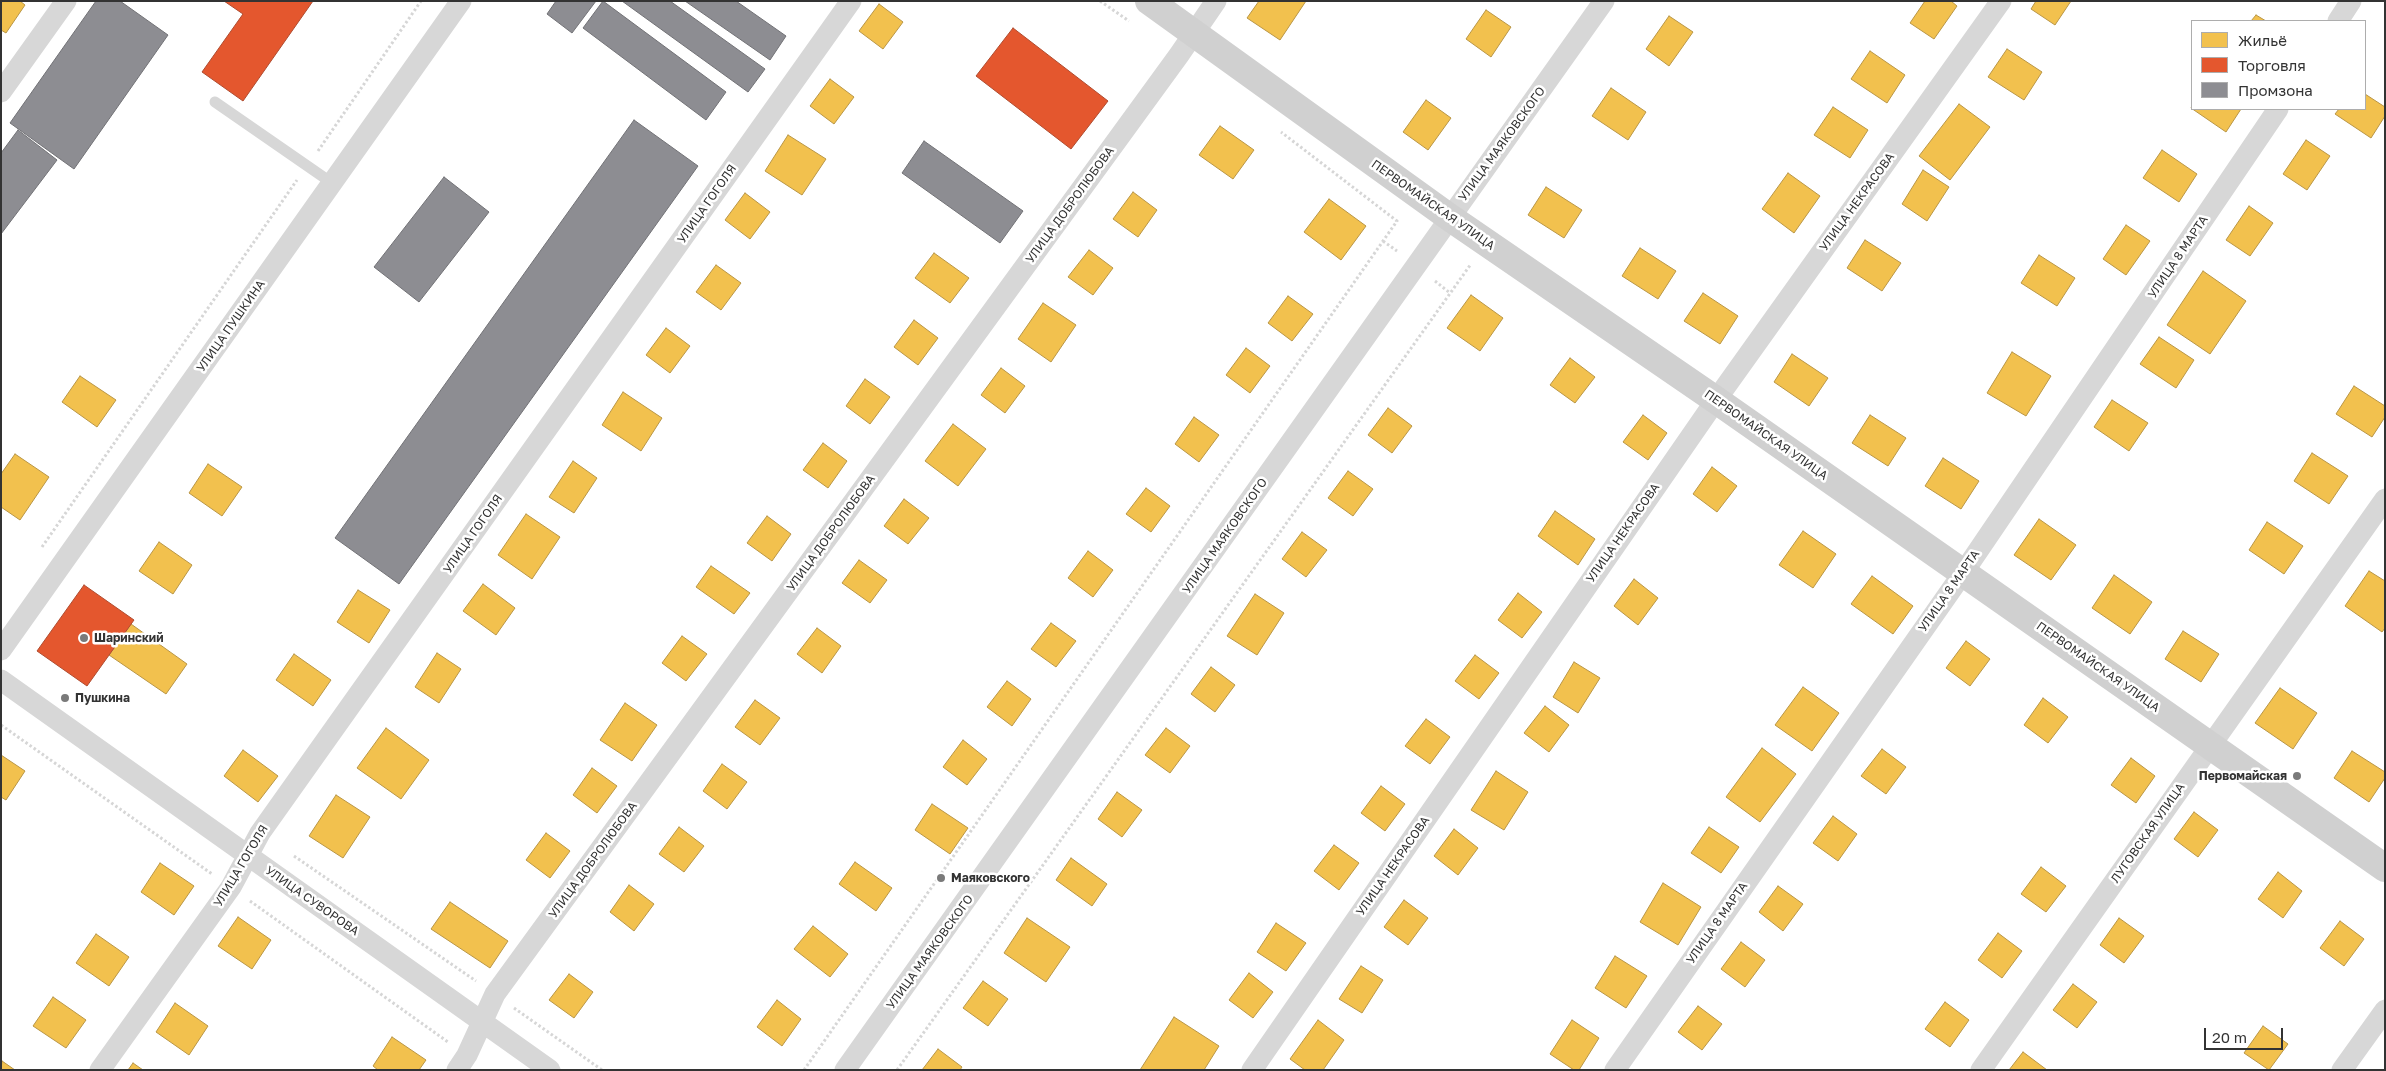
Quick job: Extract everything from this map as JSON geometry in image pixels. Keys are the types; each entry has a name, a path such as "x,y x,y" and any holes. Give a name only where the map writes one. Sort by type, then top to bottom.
{"street":[{"path":"1,92 66,1"},
{"name":"УЛИЦА ПУШКИНА","path":"1,650 461,1"},
{"name":"УЛИЦА ГОГОЛЯ","path":"100,1070 231,887 260,833 851,1"},
{"name":"ПЕРВОМАЙСКАЯ УЛИЦА","path":"1148,1 1486,243 1716,400 2385,868"},
{"name":"УЛИЦА ДОБРОЛЮБОВА","path":"457,1070 467,1055 495,994 1216,1"},
{"name":"УЛИЦА МАЯКОВСКОГО","path":"845,1070 991,867 1449,217 1604,1"},
{"name":"УЛИЦА НЕКРАСОВА","path":"1252,1070 1716,400 2001,1"},
{"path":"2339,20 2351,1"},
{"name":"УЛИЦА 8 МАРТА","path":"1615,1070 1963,573 2277,110"},
{"name":"ЛУГОВСКАЯ УЛИЦА","path":"1981,1070 2385,499"},
{"name":"УЛИЦА СУВОРОВА","path":"1,680 52,714 248,856 550,1070"},
{"path":"2342,1070 2385,1010"}],"lane":[{"path":"215,102 332,182"}],"path":[{"path":"41,548 421,1"},
{"path":"1100,1 1132,23"},
{"path":"804,1070 1397,221 1280,132"},
{"path":"897,1070 1486,243"}],"building: Жильё":[{"path":"1,1 20,1 25,5 6,33 1,30"},
{"path":"1259,1 1306,1 1280,40 1247,18"},
{"path":"1925,1 1951,1 1957,6 1934,39 1910,23"},
{"path":"2036,1 2071,1 2055,25 2031,9"},
{"path":"879,4 903,22 883,49 859,31"},
{"path":"1486,10 1511,27 1491,57 1466,39"},
{"path":"2256,15 2264,20 2252,20"},
{"path":"1669,16 1693,32 1669,66 1646,49"},
{"path":"2007,49 2042,72 2024,100 1988,77"},
{"path":"1870,51 1905,75 1887,103 1851,79"},
{"path":"830,79 854,97 834,124 810,106"},
{"path":"1611,88 1646,112 1628,140 1592,116"},
{"path":"2366,95 2385,107 2385,116 2371,138 2335,114 2338,110 2366,110"},
{"path":"1426,100 1451,118 1428,150 1403,132"},
{"path":"1959,104 1990,127 1950,180 1919,156"},
{"path":"1833,107 1868,130 1850,158 1814,135"},
{"path":"2193,110 2240,110 2226,132"},
{"path":"1220,126 1254,150 1233,179 1199,155"},
{"path":"788,135 826,159 802,195 765,171"},
{"path":"2306,140 2330,156 2307,190 2283,174"},
{"path":"2162,150 2197,174 2179,202 2143,178"},
{"path":"1923,170 1949,187 1927,221 1902,204"},
{"path":"1788,173 1820,196 1794,233 1762,209"},
{"path":"1546,187 1582,210 1564,238 1528,215"},
{"path":"1133,192 1157,210 1138,237 1113,219"},
{"path":"745,193 770,212 750,239 725,220"},
{"path":"1329,199 1366,226 1341,260 1304,232"},
{"path":"2249,206 2273,223 2250,256 2226,240"},
{"path":"2126,225 2150,241 2126,275 2103,259"},
{"path":"1865,240 1901,263 1882,291 1847,268"},
{"path":"1640,248 1676,271 1658,299 1622,276"},
{"path":"1089,250 1113,268 1093,295 1068,277"},
{"path":"934,253 969,278 950,303 915,278"},
{"path":"2039,255 2075,278 2057,306 2021,283"},
{"path":"716,265 741,283 721,310 696,292"},
{"path":"2203,271 2246,301 2210,354 2167,325"},
{"path":"1703,293 1738,316 1720,344 1684,321"},
{"path":"1471,295 1503,318 1480,351 1447,328"},
{"path":"1288,296 1313,314 1292,341 1268,323"},
{"path":"1043,303 1076,325 1051,362 1018,339"},
{"path":"914,320 938,338 918,365 894,347"},
{"path":"666,328 690,346 670,373 646,355"},
{"path":"2159,337 2194,360 2176,388 2140,364"},
{"path":"1246,348 1270,366 1250,393 1226,375"},
{"path":"2012,352 2051,376 2026,416 1987,393"},
{"path":"1792,354 1828,378 1809,406 1774,382"},
{"path":"1570,358 1595,377 1575,403 1550,385"},
{"path":"1001,368 1025,386 1005,413 981,395"},
{"path":"80,376 116,400 97,427 62,402"},
{"path":"865,379 890,397 870,424 846,406"},
{"path":"2354,386 2385,406 2385,417 2372,437 2336,414"},
{"path":"623,392 662,418 641,451 602,425"},
{"path":"2112,400 2148,423 2129,451 2094,427"},
{"path":"1388,408 1412,426 1392,453 1368,435"},
{"path":"1643,415 1667,433 1648,460 1623,442"},
{"path":"1870,415 1906,438 1888,466 1852,443"},
{"path":"1194,417 1219,435 1199,462 1175,444"},
{"path":"953,424 986,449 958,486 925,461"},
{"path":"823,443 847,461 828,488 803,470"},
{"path":"2312,453 2348,476 2329,504 2294,481"},
{"path":"15,454 49,477 20,520 1,507 1,474"},
{"path":"1943,458 1979,481 1961,509 1925,486"},
{"path":"573,461 597,478 574,513 549,497"},
{"path":"208,464 242,487 222,516 189,493"},
{"path":"1712,467 1737,486 1717,512 1693,494"},
{"path":"1348,471 1373,489 1353,516 1328,498"},
{"path":"1146,488 1170,506 1151,532 1126,514"},
{"path":"904,499 929,518 908,544 884,526"},
{"path":"1555,511 1595,539 1578,565 1538,536"},
{"path":"526,514 560,537 532,579 498,555"},
{"path":"767,516 791,534 772,561 747,543"},
{"path":"2039,519 2076,545 2051,580 2014,555"},
{"path":"2267,522 2303,546 2284,574 2249,550"},
{"path":"1803,531 1836,554 1813,588 1779,565"},
{"path":"1302,532 1327,550 1306,577 1282,559"},
{"path":"159,542 192,565 173,594 139,571"},
{"path":"1088,551 1113,570 1093,597 1068,578"},
{"path":"859,560 887,580 870,603 842,583"},
{"path":"711,566 750,593 734,614 696,587"},
{"path":"2369,571 2385,581 2385,628 2382,632 2345,606"},
{"path":"2114,575 2152,602 2130,634 2092,608"},
{"path":"1872,576 1913,606 1893,634 1851,604"},
{"path":"1634,579 1658,598 1638,625 1614,606"},
{"path":"483,584 515,608 496,635 463,611"},
{"path":"358,590 390,610 369,643 337,622"},
{"path":"1518,593 1542,612 1522,638 1498,620"},
{"path":"1255,594 1284,613 1257,655 1227,636"},
{"path":"1051,623 1076,641 1056,667 1031,649"},
{"path":"131,624 187,664 166,694 109,655"},
{"path":"817,628 841,646 822,673 797,654"},
{"path":"2183,631 2219,654 2201,682 2165,659"},
{"path":"682,636 707,654 686,681 662,663"},
{"path":"1966,641 1990,659 1970,686 1946,668"},
{"path":"437,653 461,669 439,703 415,687"},
{"path":"294,654 331,680 313,706 276,680"},
{"path":"1475,655 1499,673 1479,699 1455,681"},
{"path":"1574,662 1600,678 1578,713 1553,697"},
{"path":"1211,667 1235,685 1215,712 1191,694"},
{"path":"1007,681 1031,699 1012,726 987,707"},
{"path":"1803,687 1839,713 1812,751 1775,725"},
{"path":"2280,688 2317,713 2293,749 2255,723"},
{"path":"2043,698 2068,717 2048,743 2024,725"},
{"path":"755,700 780,718 760,745 735,727"},
{"path":"625,703 657,725 632,761 600,740"},
{"path":"1545,706 1569,725 1549,752 1524,733"},
{"path":"1426,719 1450,737 1430,764 1405,746"},
{"path":"386,728 429,760 401,799 357,768"},
{"path":"1166,728 1190,746 1170,773 1145,755"},
{"path":"963,740 987,759 967,785 943,767"},
{"path":"1762,748 1796,774 1760,822 1726,797"},
{"path":"1882,749 1906,767 1886,794 1861,776"},
{"path":"243,750 278,776 258,802 224,776"},
{"path":"2352,751 2385,772 2385,778 2369,802 2334,778"},
{"path":"1,755 25,771 6,800 1,797"},
{"path":"2131,758 2155,776 2136,803 2111,785"},
{"path":"722,764 747,782 727,809 703,791"},
{"path":"592,768 617,786 597,813 573,795"},
{"path":"1496,771 1528,792 1504,830 1471,810"},
{"path":"1381,786 1405,804 1385,831 1361,813"},
{"path":"1117,792 1142,810 1122,837 1098,819"},
{"path":"336,795 370,817 343,858 309,836"},
{"path":"932,804 968,828 950,854 915,830"},
{"path":"2194,812 2218,830 2198,857 2174,839"},
{"path":"1833,816 1857,834 1838,861 1813,843"},
{"path":"679,827 704,846 684,872 659,854"},
{"path":"1709,827 1739,847 1721,873 1691,853"},
{"path":"1454,829 1478,848 1458,875 1434,856"},
{"path":"546,833 570,851 550,878 526,860"},
{"path":"1334,845 1359,863 1339,890 1314,871"},
{"path":"1071,858 1107,884 1092,906 1056,880"},
{"path":"855,862 892,888 876,911 839,884"},
{"path":"160,863 194,886 174,915 141,892"},
{"path":"2041,867 2066,886 2046,912 2021,894"},
{"path":"2278,872 2302,891 2283,918 2258,899"},
{"path":"1663,883 1701,907 1678,945 1640,922"},
{"path":"629,885 654,904 634,931 610,912"},
{"path":"1778,886 1803,904 1783,931 1759,912"},
{"path":"1404,900 1428,918 1408,945 1384,927"},
{"path":"450,902 508,941 490,968 431,929"},
{"path":"238,917 271,940 252,969 218,946"},
{"path":"1027,918 1070,947 1046,982 1004,953"},
{"path":"2119,918 2144,936 2124,963 2100,945"},
{"path":"2340,921 2364,939 2344,966 2320,948"},
{"path":"1276,923 1306,943 1286,971 1257,952"},
{"path":"813,926 848,954 830,977 794,949"},
{"path":"1998,933 2022,951 2002,978 1978,960"},
{"path":"96,934 129,957 109,986 76,963"},
{"path":"1741,942 1765,960 1745,987 1721,969"},
{"path":"1615,956 1647,976 1626,1008 1595,988"},
{"path":"1361,966 1383,980 1362,1013 1339,999"},
{"path":"1249,973 1273,992 1253,1018 1229,1000"},
{"path":"569,974 593,992 574,1018 549,1000"},
{"path":"983,981 1008,999 988,1026 963,1008"},
{"path":"2073,984 2097,1002 2077,1028 2053,1010"},
{"path":"53,997 86,1020 66,1048 33,1026"},
{"path":"777,1000 801,1019 782,1046 757,1027"},
{"path":"1945,1002 1969,1020 1950,1047 1925,1029"},
{"path":"175,1003 208,1026 189,1055 156,1032"},
{"path":"1698,1006 1722,1024 1702,1050 1678,1032"},
{"path":"1174,1017 1219,1046 1204,1070 1140,1070"},
{"path":"1318,1020 1344,1040 1323,1070 1305,1070 1290,1059"},
{"path":"1572,1020 1599,1038 1579,1070 1574,1070 1550,1054"},
{"path":"2263,1026 2288,1044 2269,1070 2244,1053"},
{"path":"392,1037 426,1060 419,1070 378,1070 373,1066"},
{"path":"938,1049 962,1067 960,1070 922,1070"},
{"path":"2023,1052 2047,1070 2009,1070"},
{"path":"2,1061 15,1070 1,1070"},
{"path":"133,1063 143,1070 128,1070"}],"building: Торговля":[{"path":"224,1 313,1 243,101 202,72 243,14"},
{"path":"1013,28 1108,101 1071,149 976,76"},
{"name":"Шаринский","path":"84,585 134,620 87,686 37,651"}],"building: Промзона":[{"path":"96,1 120,1 168,35 74,169 10,123"},
{"path":"556,1 596,1 572,33 547,14"},
{"path":"603,1 726,92 706,120 583,28"},
{"path":"622,1 670,1 765,69 748,92"},
{"path":"685,1 736,1 786,36 770,60"},
{"path":"634,120 698,166 399,584 335,538"},
{"path":"18,130 57,160 1,234 1,153"},
{"path":"924,141 1023,211 1000,243 902,173"},
{"path":"444,177 489,212 419,302 374,267"}],"place":[{"name":"Шаринский","path":"84,638"},
{"name":"Пушкина","path":"65,698"},
{"name":"Первомайская","path":"2297,776"},
{"name":"Маяковского","path":"941,878"}]}
